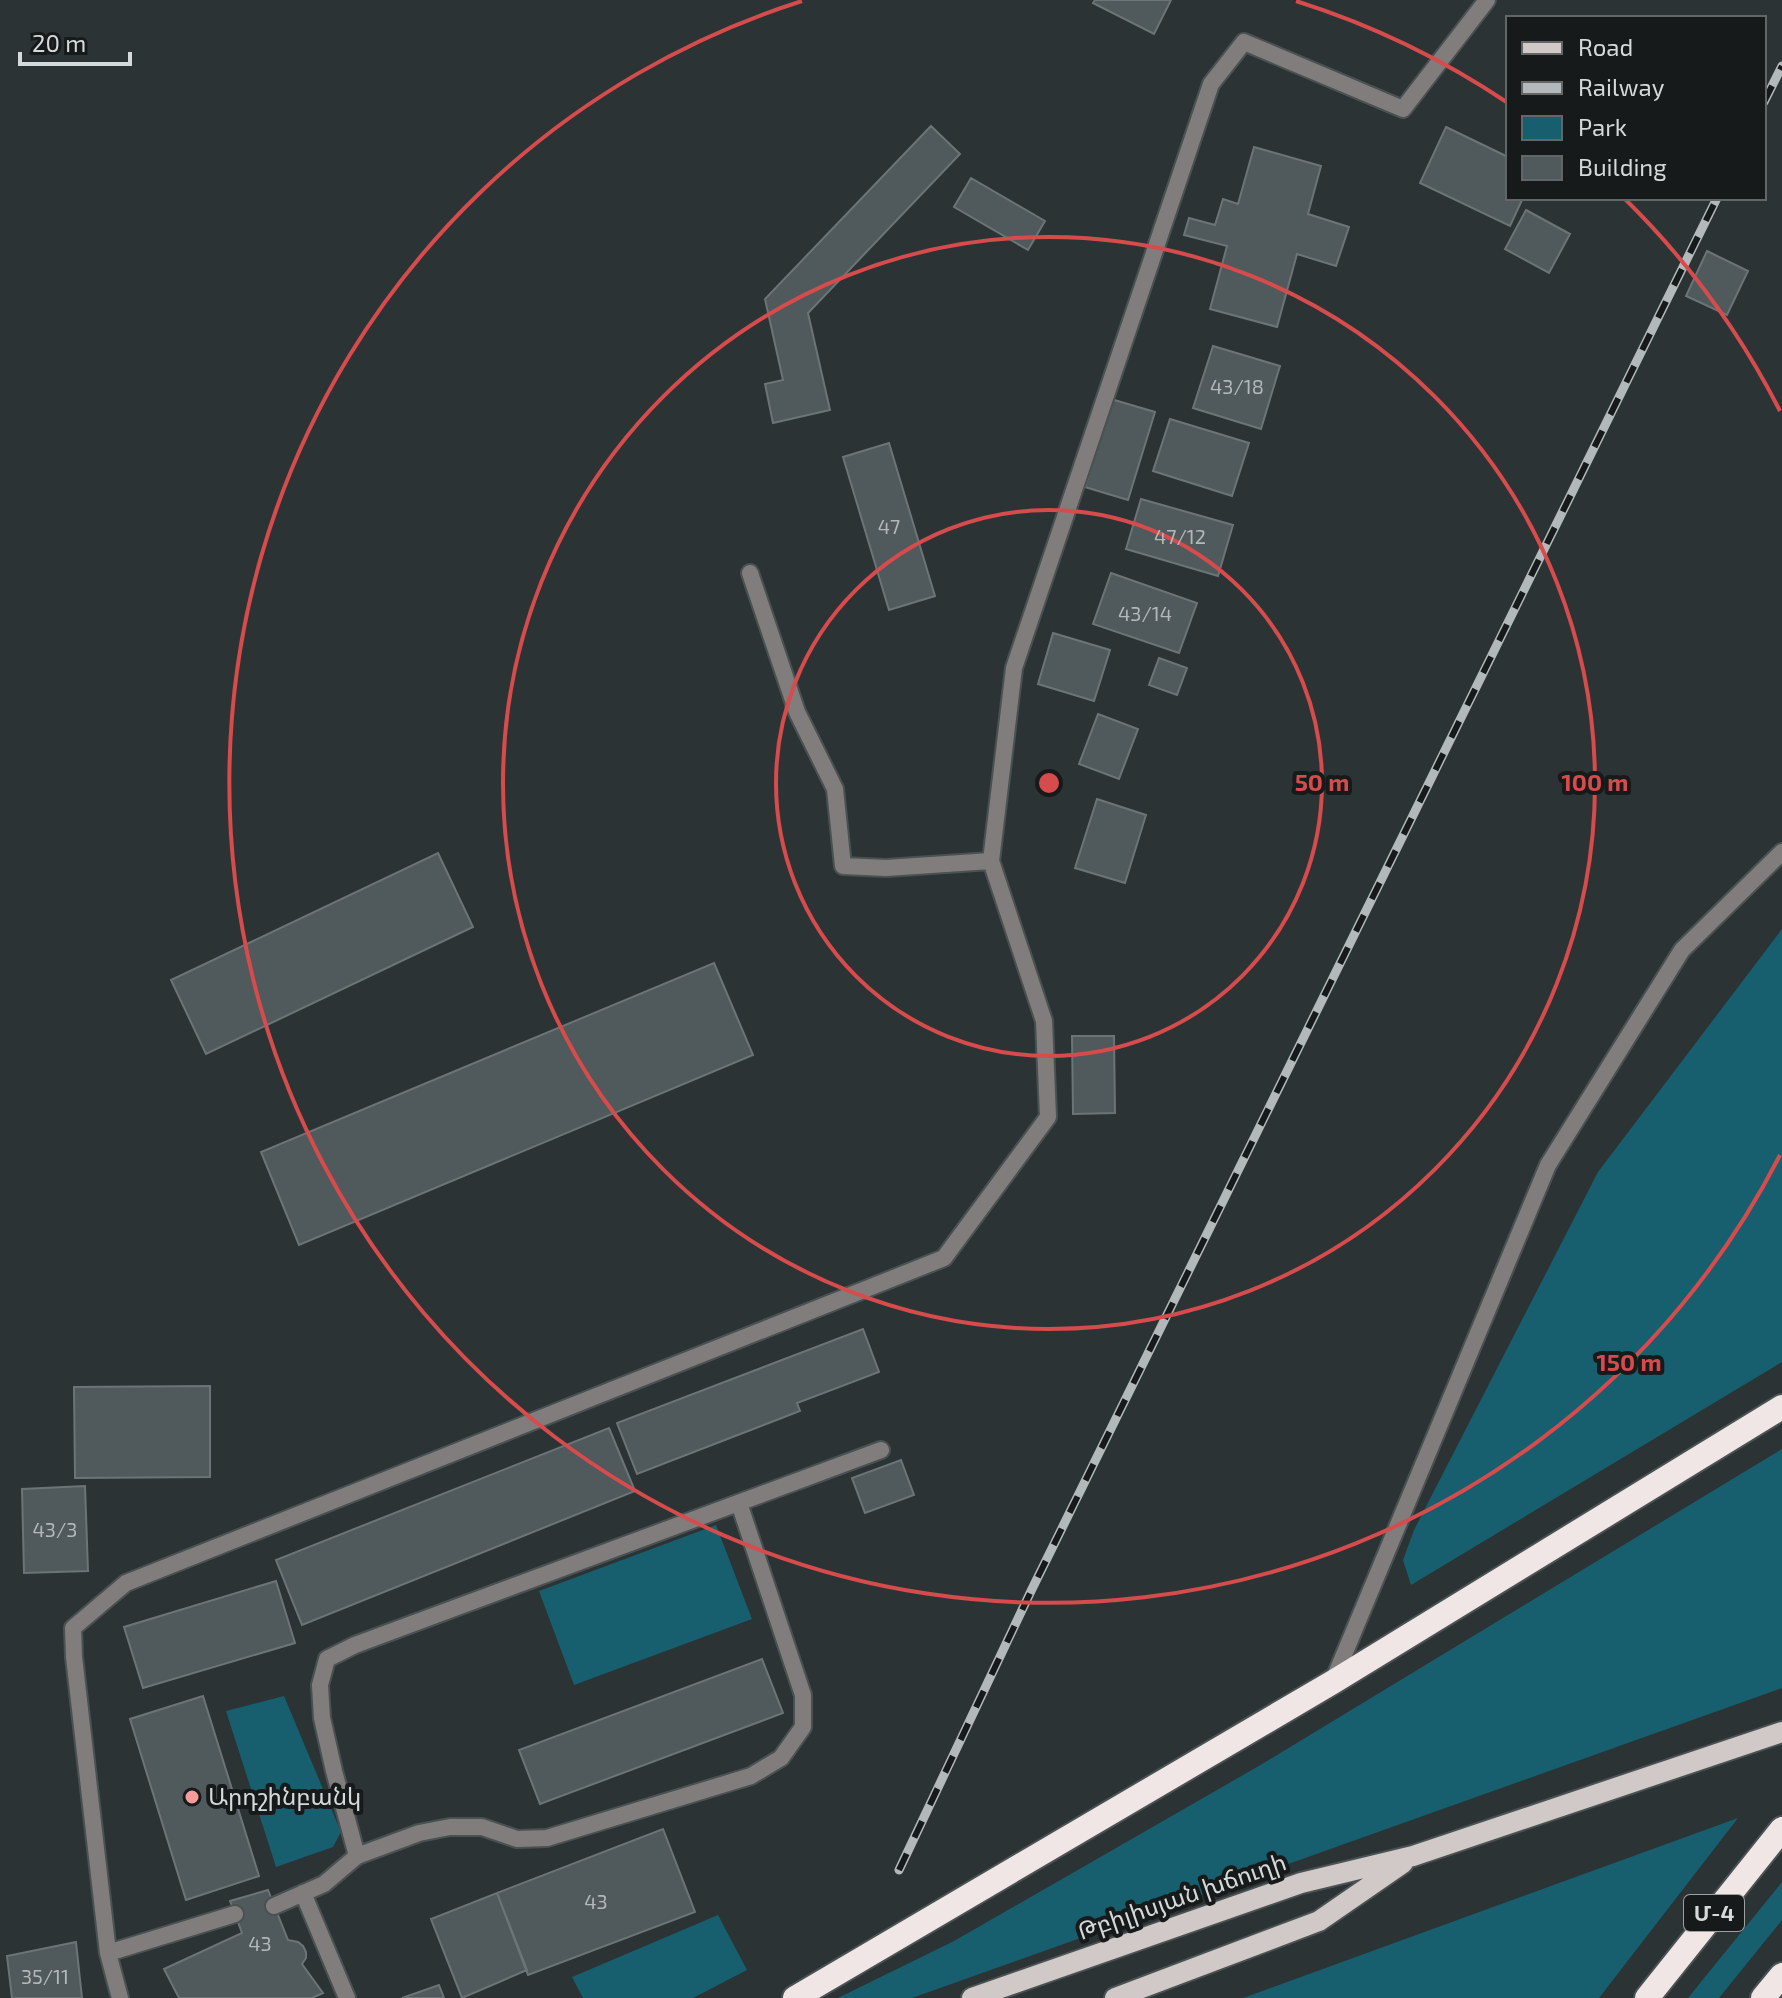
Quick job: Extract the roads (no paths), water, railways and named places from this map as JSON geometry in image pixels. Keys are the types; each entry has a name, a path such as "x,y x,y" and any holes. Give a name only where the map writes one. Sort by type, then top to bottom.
{"highway":[{"path":"795,1998 1333,1682 1782,1407"},
{"name":"Մ-4","path":"1647,1998 1782,1829"},
{"path":"1763,1998 1782,1975"}],"main road":[{"name":"Թբիլիսյան խճուղի","path":"972,1998 1301,1883 1413,1856 1782,1732"},
{"name":"Թբիլիսյան խճուղի","path":"1115,1998 1319,1921 1413,1856"}],"lane":[{"path":"120,1998 108,1953 73,1628 126,1583 944,1258 1048,1117 1044,1021 991,861 1014,668 1211,84 1244,42 1403,109 1487,0"},
{"path":"750,573 797,712 835,789 843,866 886,868 991,861"},
{"path":"1333,1682 1548,1165 1682,950 1782,852"},
{"path":"357,1856 322,1718 320,1685 327,1659 355,1645 455,1607 881,1450"},
{"path":"274,1906 324,1884 357,1856 419,1833 450,1827 482,1827 517,1839 547,1838 751,1776 781,1758 803,1727 803,1695 739,1503"},
{"path":"303,1893 347,1998"},
{"path":"108,1953 235,1914"}],"railway":[{"path":"1766,98 1782,66"},
{"path":"899,1870 1032,1589 1716,200"}],"place":[{"name":"Արդշինբանկ","path":"192,1797"}]}
